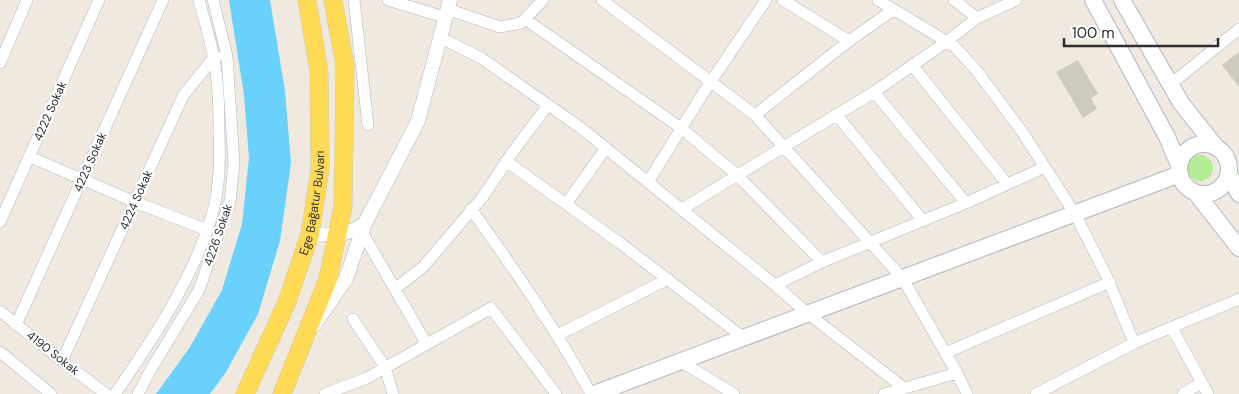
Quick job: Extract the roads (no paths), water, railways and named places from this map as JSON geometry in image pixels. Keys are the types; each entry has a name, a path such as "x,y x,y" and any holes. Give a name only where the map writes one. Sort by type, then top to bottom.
{"main road":[{"name":"Ege Bağatur Bulvarı","path":"245,394 287,302 310,234 320,169 320,149 319,72 307,0"},
{"name":"Ege Bağatur Bulvarı","path":"282,394 328,279 342,206 345,66 333,0"},
{"path":"1093,0 1167,137 1183,182 1196,193 1239,248"},
{"path":"1122,0 1181,103 1228,158 1239,194"},
{"path":"1180,170 1182,158 1193,147 1200,144 1228,158"},
{"path":"1196,193 1213,193 1226,182 1228,158"},
{"path":"592,394 1075,214 1180,170"}],"street":[{"path":"0,62 27,0"},
{"name":"4222 Sokak","path":"0,222 99,0"},
{"name":"4223 Sokak","path":"16,324 163,0"},
{"path":"115,394 145,350 176,297 202,244 215,203 220,168 218,82 214,57 199,0"},
{"name":"4226 Sokak","path":"138,394 199,290 230,201 234,164 226,56 213,0"},
{"path":"354,0 368,125"},
{"path":"388,0 447,9 500,27 521,23 543,0"},
{"path":"602,0 755,115 903,279 957,372 967,394"},
{"path":"648,182 710,82 766,0"},
{"path":"783,0 849,41"},
{"path":"878,0 954,46 977,71 1023,133 1075,214 1110,282 1134,343"},
{"path":"954,0 977,18"},
{"path":"682,209 874,92 977,18 1016,0"},
{"path":"306,335 346,279 364,228 418,121 447,9"},
{"path":"755,115 849,41 893,10"},
{"path":"525,19 681,128 737,175 822,262"},
{"path":"1171,84 1239,29"},
{"path":"439,37 481,58 582,128 807,313 904,388"},
{"path":"214,57 226,56"},
{"name":"4224 Sokak","path":"62,361 183,96 214,57"},
{"path":"912,66 1007,184"},
{"path":"874,92 966,202"},
{"path":"396,288 423,267 482,198 506,161 548,105"},
{"path":"836,114 923,221"},
{"path":"566,204 606,148"},
{"path":"30,157 206,230"},
{"path":"506,161 668,279 744,338"},
{"path":"775,285 822,262 923,221 1045,167"},
{"path":"471,209 558,334 592,394"},
{"path":"310,234 337,235 364,228"},
{"path":"364,228 426,343"},
{"path":"558,334 668,279"},
{"path":"945,353 1110,282"},
{"path":"1036,394 1134,343 1239,299"},
{"path":"325,394 367,378 491,308 556,394"},
{"name":"4190 Sokak","path":"0,311 106,394"},
{"path":"353,319 386,367 393,394"},
{"path":"1172,328 1208,394"},
{"path":"0,352 51,394"},
{"path":"680,361 734,394"},
{"path":"884,394 957,372"},
{"path":"1183,394 1201,383"}],"water":[{"path":"229,0 270,0 285,91 291,163 280,241 258,314 226,372 210,394 156,394 190,347 222,290 242,224 249,158 244,95"}]}
